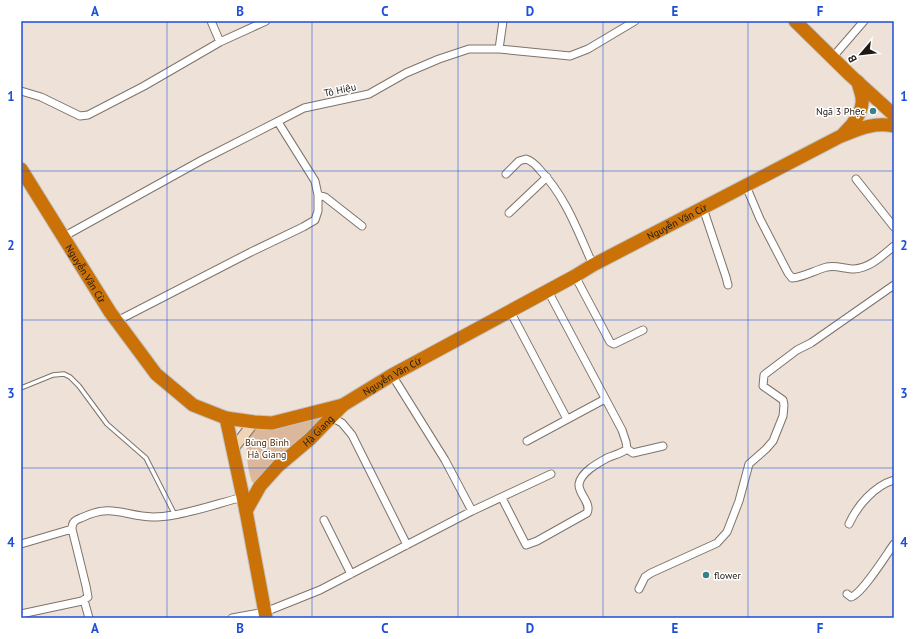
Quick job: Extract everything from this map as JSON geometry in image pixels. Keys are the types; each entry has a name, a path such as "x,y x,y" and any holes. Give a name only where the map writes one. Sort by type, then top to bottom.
{"highway":[{"path":"795,21 832,58 894,115"},
{"name":"Nguyễn Văn Cừ","path":"839,137 854,124 860,111 862,99 858,82"},
{"name":"Nguyễn Văn Cừ","path":"21,169 117,321 156,374 193,405 226,418 254,422 272,422 344,405 392,375 548,291 593,265 839,137 874,125 880,124 894,126"},
{"name":"Hà Giang","path":"246,511 260,486 278,466 333,418 344,405"},
{"path":"226,418 266,615"}],"street":[{"path":"211,21 220,42"},
{"path":"21,91 41,97 80,116 88,115 144,86 220,42 266,21"},
{"path":"499,49 503,21"},
{"name":"Tô Hiệu","path":"63,237 202,160 304,108 369,94 406,73 446,56 470,49 499,49 570,56 588,49 635,21"},
{"path":"832,58 864,21"},
{"path":"117,321 312,222 317,216 318,195 315,181 278,122"},
{"path":"506,174 520,161 526,158 534,163 556,189 571,214 593,265"},
{"path":"509,213 547,177"},
{"path":"856,179 894,227"},
{"path":"746,186 760,219 792,278 796,278 829,266 855,269 866,267 894,246"},
{"path":"318,195 325,197 362,226"},
{"path":"702,208 728,285"},
{"path":"575,276 610,342 614,344 643,330"},
{"path":"639,589 645,576 717,543 727,532 739,501 749,464 773,442 783,416 784,405 782,400 763,386 764,375 797,350 811,343 894,285"},
{"path":"548,291 622,430 627,449 633,453 662,446"},
{"path":"510,311 567,419"},
{"path":"392,375 445,460 472,511"},
{"path":"526,441 605,399"},
{"path":"333,418 342,423 352,435 407,545"},
{"path":"233,448 254,422"},
{"path":"502,498 526,545 537,541 587,513 588,510 586,501 579,484 582,478 586,472 606,459 627,449"},
{"path":"232,618 266,615 320,590 472,511 551,474"},
{"path":"850,524 854,514 868,496 885,484 894,480"},
{"path":"21,614 84,600 88,595 72,529 72,524 76,520 100,511 116,510 153,517 174,515 243,497"},
{"path":"324,520 351,574"},
{"path":"21,544 72,529"},
{"path":"846,594 850,597 855,596 863,588 894,544"},
{"path":"84,600 89,618"}],"lane":[{"path":"21,388 58,374 70,377 79,386 107,424 146,458 174,515"}],"green space":[{"name":"Bùng Binh Hà Giang","path":"323,417 326,418 256,483 252,482 247,461 247,445 252,432 256,428 282,426"}],"place":[{"name":"Ngã 3 Phẹc","path":"873,111"},
{"name":"flower","path":"706,575"}]}
